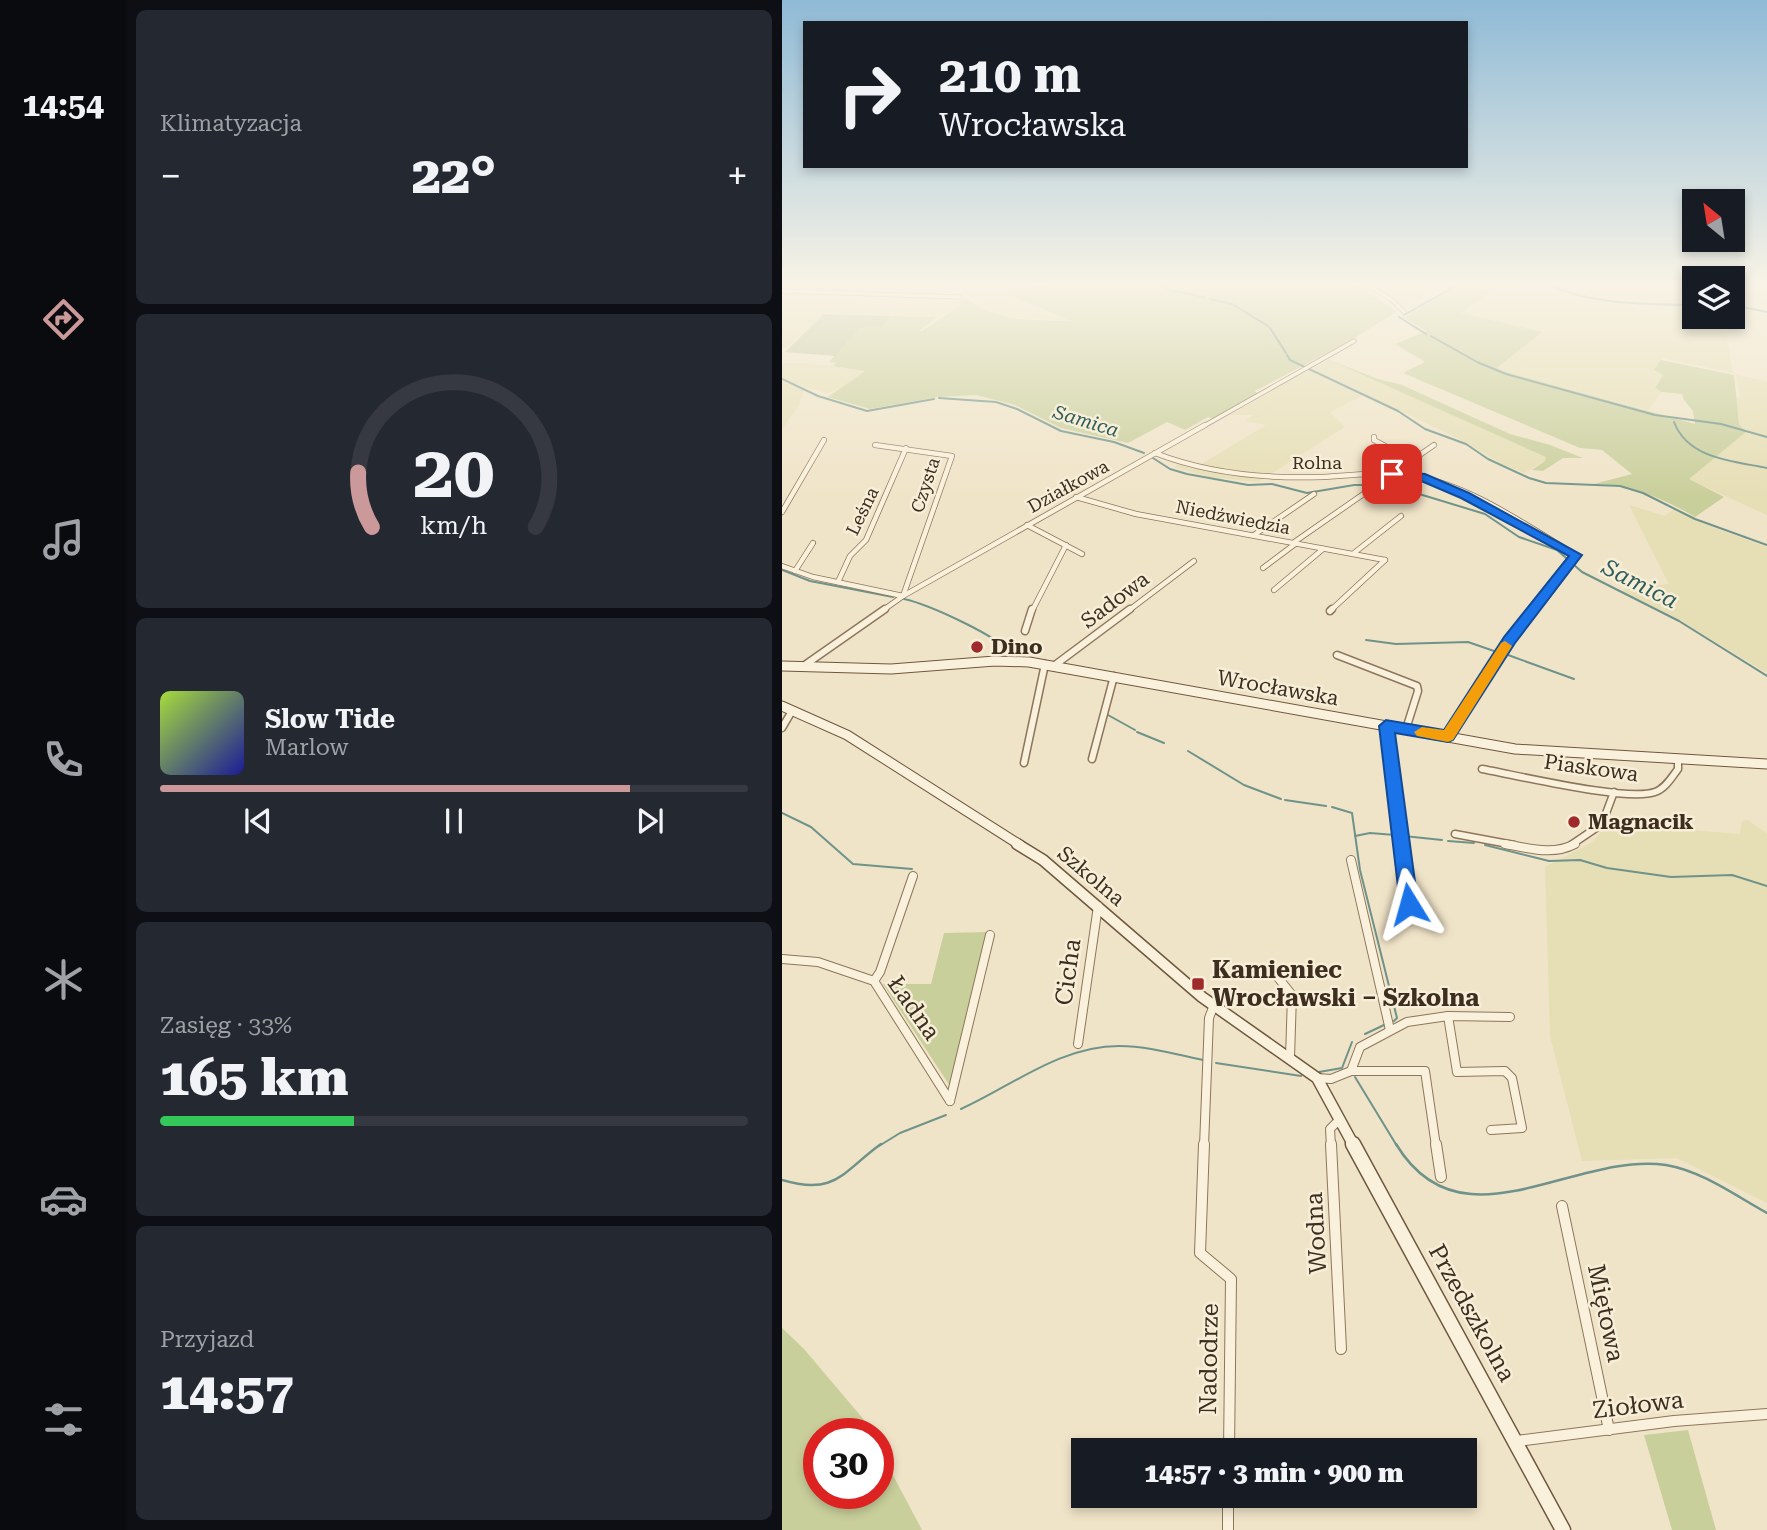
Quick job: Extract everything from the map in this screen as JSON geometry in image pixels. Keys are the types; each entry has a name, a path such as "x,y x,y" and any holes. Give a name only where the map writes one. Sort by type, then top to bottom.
{"main road":[{"name":"Wrocławska","path":"782,666 891,668 995,661 1045,664 1537,751 1767,764"},
{"name":"Szkolna","path":"787,709 847,735 1043,860 1214,1005 1317,1078 1340,1119"},
{"name":"Przedszkolna","path":"1340,1119 1563,1530"}],"street":[{"name":"Działkowa","path":"802,667 903,596 1329,354"},
{"path":"1374,437 1374,440 1393,452 1413,461"},
{"path":"782,512 824,440"},
{"name":"Czysta","path":"875,444 949,454 952,460 903,596"},
{"path":"1263,568 1294,543 1434,445"},
{"name":"Leśna","path":"838,582 850,556 866,540 906,448"},
{"name":"Rolna","path":"1155,453 1191,467 1229,475 1322,477 1392,474 1421,477 1465,495 1576,555 1509,640 1448,737"},
{"path":"1254,535 1314,494"},
{"name":"Niedźwiedzia","path":"1077,497 1136,514 1385,560 1330,611"},
{"path":"1354,553 1401,516"},
{"path":"1027,525 1082,554"},
{"path":"795,571 813,543"},
{"path":"1025,631 1033,606 1066,545"},
{"path":"1274,590 1323,549"},
{"name":"Sadowa","path":"1055,665 1194,561"},
{"path":"782,566 903,596"},
{"path":"1337,655 1417,686 1418,691 1406,729"},
{"path":"1024,763 1045,664"},
{"path":"1092,759 1114,676"},
{"path":"782,729 787,709"},
{"path":"1386,726 1409,904"},
{"name":"Piaskowa","path":"1482,769 1614,792 1654,792 1678,769 1678,760"},
{"path":"1455,834 1543,850 1561,850 1583,839 1602,824 1614,792"},
{"path":"1351,860 1390,1030"},
{"path":"874,981 880,972 913,876"},
{"name":"Cicha","path":"1078,1044 1098,906"},
{"name":"Ładna","path":"782,959 818,962 874,981 950,1101 990,935"},
{"path":"1272,970 1274,976 1288,986 1291,995 1290,1058"},
{"name":"Nadodrze","path":"1214,1005 1209,1018 1200,1253 1231,1279 1229,1438"},
{"path":"1448,1016 1456,1072 1505,1071 1512,1078 1522,1128 1491,1130"},
{"path":"1351,1071 1361,1047 1407,1022 1448,1016 1510,1017"},
{"path":"1317,1078 1331,1079 1351,1071 1425,1071 1441,1177"},
{"name":"Wodna","path":"1340,1119 1330,1129 1341,1349"},
{"name":"Miętowa","path":"1562,1206 1609,1430"},
{"name":"Ziołowa","path":"1515,1441 1674,1421 1767,1414"},
{"path":"1228,1508 1228,1530"}],"shaded area":[{"path":"1514,354 1730,354 1733,373 1662,358 1663,375 1655,387 1662,392 1648,410 1497,368"},
{"path":"1327,359 1541,454 1546,457 1545,461 1524,473 1502,464 1463,441 1313,369"},
{"path":"782,363 866,370 836,391 826,393 788,382 782,377"},
{"path":"1308,370 1362,396 1330,412 1345,427 1258,482 1210,477 1174,467 1178,464 1193,469 1266,425 1245,421 1253,415 1230,415"},
{"path":"1736,375 1767,381 1767,515 1688,479 1746,432 1739,424 1736,397 1740,397"},
{"path":"782,381 804,390 799,405 782,429"},
{"path":"1629,505 1665,516 1674,509 1704,524 1767,547 1767,673 1676,618 1622,591 1627,588 1669,584"},
{"path":"1616,816 1656,821 1666,828 1740,834 1742,821 1747,820 1767,833 1767,1203 1677,1158 1582,1161 1550,1036 1545,867 1591,843"}],"green space":[{"path":"836,354 1325,354 1255,391 1257,394 1213,419 1208,417 1185,430 1167,422 1128,443 1061,428 1015,405 976,395 938,397 870,409 828,397 865,371 833,366 836,363 829,362"},
{"path":"1412,354 1514,354 1497,368 1695,424 1693,411 1682,394 1662,392 1655,388 1663,375 1654,370 1661,360 1734,375 1739,424 1746,432 1689,479 1724,497 1695,517 1647,494 1622,487 1594,484 1632,474 1602,450 1580,448 1403,373 1425,362"},
{"path":"1327,359 1378,379 1402,385 1510,434 1583,458 1563,458 1543,471 1532,470 1545,461 1546,457"},
{"path":"988,932 952,1089 883,984 931,984 944,933"},
{"path":"782,1328 804,1349 862,1418 803,1418 803,1509 894,1509 894,1477 922,1530 782,1530"},
{"path":"1688,1430 1716,1530 1672,1530 1644,1435"}],"waterway":[{"path":"1464,354 1506,374 1655,415 1721,424 1767,437"},
{"path":"1287,355 1290,360 1398,411 1425,429 1466,444 1488,459 1529,478 1546,483 1620,486 1643,493 1695,519 1767,545"},
{"name":"Samica","path":"782,379 818,396 867,411 934,399"},
{"name":"Samica","path":"939,398 996,402 1017,409 1061,431 1114,442 1144,453"},
{"path":"1674,422 1690,444 1701,451 1726,460 1767,468"},
{"name":"Samica","path":"1153,458 1170,469 1187,474 1248,485 1272,484 1307,493 1354,485 1372,485"},
{"name":"Samica","path":"1379,486 1406,490 1485,514 1519,537 1557,550 1582,572 1679,621 1767,676"},
{"path":"782,570 810,581 893,597"},
{"path":"904,599 963,622 995,640 1013,656 1024,657"},
{"path":"1366,640 1396,644 1468,642 1494,651"},
{"path":"1508,655 1574,679"},
{"path":"1108,715 1135,730"},
{"path":"1137,732 1164,743"},
{"path":"1188,751 1244,785 1281,799"},
{"path":"1285,800 1326,806"},
{"path":"1332,807 1352,813 1355,836"},
{"path":"782,813 811,827 853,864 912,869"},
{"path":"1355,836 1370,833 1395,835"},
{"path":"1355,836 1360,870 1397,1018 1394,1021"},
{"path":"1404,836 1442,840"},
{"path":"1448,841 1474,843"},
{"path":"1485,845 1549,861 1580,860 1607,868 1671,877 1732,875 1767,886"},
{"path":"1365,1034 1384,1025"},
{"path":"1319,1072 1342,1068 1352,1042"},
{"path":"961,1109 1057,1060 1097,1048 1140,1047 1203,1060"},
{"path":"1216,1063 1301,1076"},
{"path":"1355,1077 1397,1146"},
{"path":"879,1146 900,1133 946,1115"},
{"path":"782,1180 800,1184 827,1183 847,1172 881,1144"},
{"path":"1396,1144 1422,1175 1453,1191 1486,1194 1521,1190 1594,1171 1631,1165 1666,1165 1706,1178 1767,1213"}],"slow traffic":[{"path":"1422,732 1448,737 1505,646"}],"place":[{"name":"Dino","path":"977,647"},
{"name":"Magnacik","path":"1574,822"},
{"name":"Kamieniec Wrocławski – Szkolna","path":"1198,984"}],"route":[{"path":"1392,474 1421,477 1465,495 1576,555 1509,640 1448,737 1386,726 1409,904"}]}
